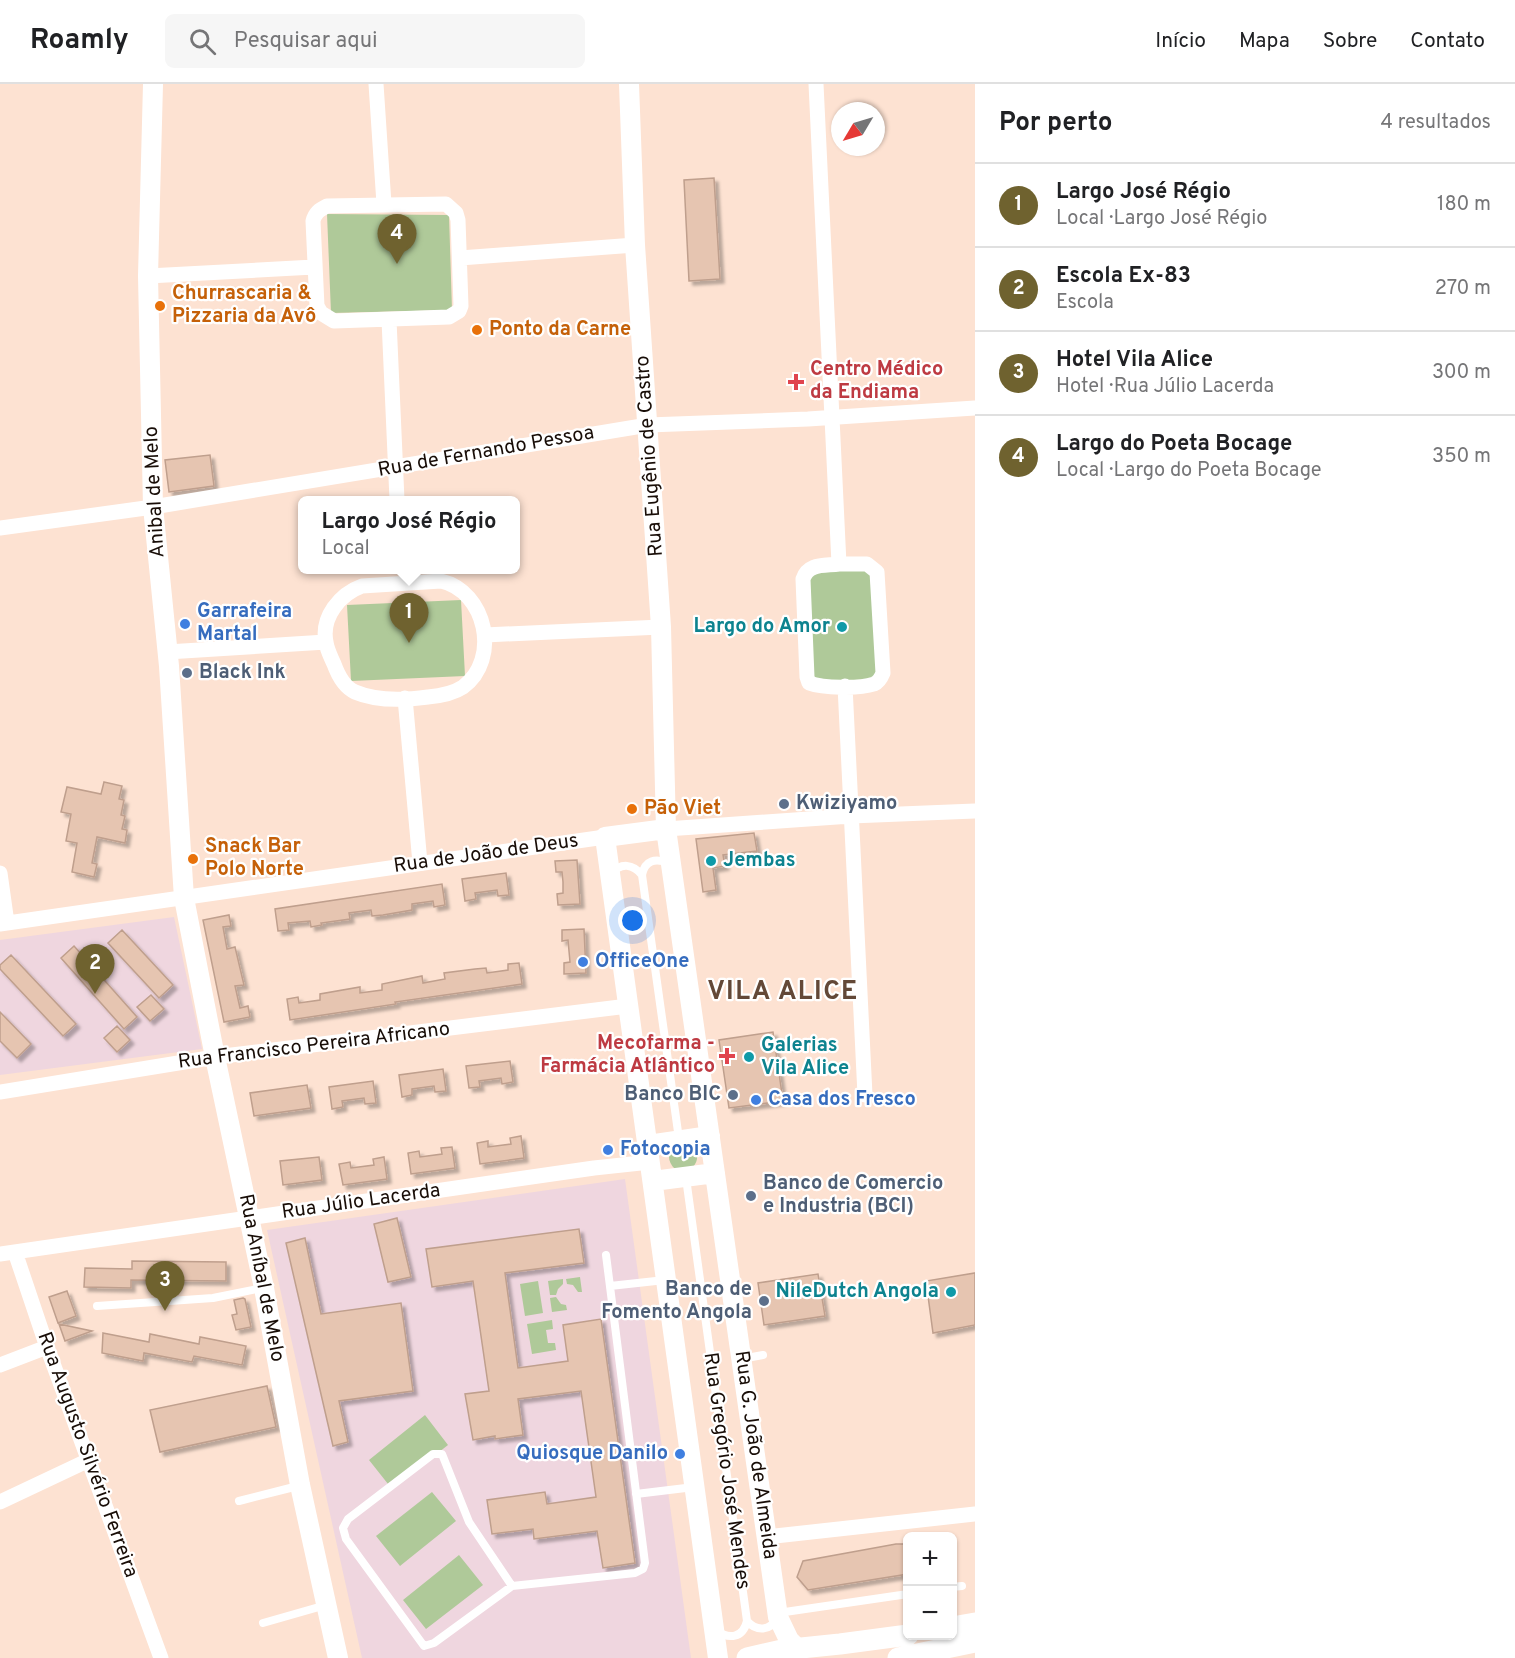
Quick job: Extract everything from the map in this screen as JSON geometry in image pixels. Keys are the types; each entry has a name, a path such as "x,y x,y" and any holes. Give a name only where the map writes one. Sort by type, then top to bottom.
{"main road":[{"path":"957,1626 975,1623"},
{"path":"747,1658 758,1654 806,1653 840,1644 903,1636"},
{"path":"898,1658 975,1642"}],"street":[{"name":"Anibal de Melo","path":"153,84 148,276 153,507 167,652 184,898"},
{"path":"376,84 384,204"},
{"name":"Rua Eugênio de Castro","path":"628,84 635,245 661,627 666,829"},
{"path":"816,84 839,564"},
{"path":"446,204 456,213 458,220 460,258 460,306 459,311 454,315 334,321 321,313 317,306 313,221 315,214 327,206 446,204"},
{"path":"460,258 635,245"},
{"path":"148,276 314,267"},
{"path":"389,320 397,496"},
{"name":"Rua de Fernando Pessoa","path":"0,528 153,507 648,425 975,408"},
{"path":"839,564 867,564 873,567 878,578 883,673 875,684 845,686 809,683 806,672 803,579 805,573 813,567 839,564"},
{"path":"404,576 441,581 461,589 477,609 485,635 476,672 461,688 428,697 365,695 348,687 340,678 326,642 330,617 343,596 362,586 404,576"},
{"path":"485,635 661,627"},
{"path":"167,652 326,642"},
{"path":"845,686 865,1095"},
{"path":"405,698 420,863"},
{"name":"Rua de João de Deus","path":"4,923 666,829 851,816 975,811"},
{"name":"Rua G. João de Almeida","path":"666,829 778,1615 789,1640 806,1653"},
{"path":"605,837 718,1658"},
{"path":"0,873 4,923"},
{"name":"Rua Aníbal de Melo","path":"184,898 264,1288 300,1485 338,1658"},
{"name":"Rua Francisco Pereira Africano","path":"0,1092 215,1057 628,1006"},
{"path":"650,1162 679,1140 710,1136"},
{"path":"650,1162 686,1177 715,1173"},
{"name":"Rua Júlio Lacerda","path":"8,1253 594,1167 650,1162"},
{"name":"Rua Augusto Silvério Ferreira","path":"8,1253 48,1347 160,1658"},
{"path":"0,1365 48,1347"},
{"path":"0,1502 89,1460"},
{"path":"766,1537 975,1514"}],"lane":[{"path":"671,864 656,859 644,867 642,875 679,1140"},
{"path":"611,880 614,871 627,865 636,868 642,875"},
{"name":"Rua Gregório José Mendes","path":"686,1177 747,1621"},
{"path":"512,1586 469,1522 442,1454 433,1454 423,1461 348,1519 343,1528 346,1539 424,1646 434,1643 512,1586 635,1573 643,1569 645,1563 606,1254"},
{"path":"610,1286 666,1279"},
{"path":"97,1306 213,1298 264,1288"},
{"path":"741,1359 763,1355"},
{"path":"239,1501 300,1485"},
{"path":"636,1494 695,1486"},
{"path":"957,1586 962,1586"},
{"path":"715,1629 724,1635 735,1636 743,1631 747,1621 755,1628 765,1629 775,1622 778,1615 903,1595"},
{"path":"263,1623 326,1605"}],"shaded area":[{"path":"174,917 202,1049 0,1075 0,940"},
{"path":"625,1179 691,1658 362,1658 267,1230"}],"green space":[{"path":"327,214 449,215 452,310 331,313"},
{"path":"870,570 877,679 810,682 807,572"},
{"path":"461,600 465,676 351,681 347,605"},
{"path":"693,1146 697,1156 693,1167 675,1169 669,1159 671,1148"},
{"path":"580,1277 582,1292 578,1292 573,1285 567,1284 566,1279"},
{"path":"563,1279 563,1284 556,1295 550,1295 548,1281"},
{"path":"538,1281 543,1313 525,1316 520,1284"},
{"path":"556,1297 561,1304 566,1305 567,1310 552,1312 550,1298"},
{"path":"552,1320 553,1329 546,1330 548,1343 555,1343 556,1350 532,1354 527,1324"},
{"path":"425,1415 448,1445 392,1489 369,1460"},
{"path":"432,1492 456,1521 400,1566 376,1536"},
{"path":"459,1555 483,1585 426,1629 403,1600"}],"building":[{"path":"714,178 720,279 689,281 684,180"},
{"path":"210,455 214,486 169,492 165,460"},
{"path":"104,782 122,786 119,799 124,800 121,815 125,816 122,829 127,830 125,843 97,837 92,863 97,864 94,877 72,872 77,843 66,841 71,814 61,812 67,787 101,794"},
{"name":"Jembas","path":"754,833 757,851 723,855 725,866 713,868 716,890 703,892 696,839"},
{"path":"577,860 580,904 558,905 557,894 563,893 563,882 562,872 556,872 555,861"},
{"path":"506,873 509,895 498,896 497,890 475,893 476,899 465,901 462,879"},
{"path":"442,884 445,905 434,907 433,901 412,904 412,910 383,915 372,916 371,910 349,913 350,919 321,923 322,925 311,927 310,921 288,923 289,930 278,931 275,909"},
{"path":"229,915 231,926 223,927 227,949 235,947 244,985 235,986 240,1008 248,1006 250,1017 224,1022 203,920"},
{"path":"584,929 586,973 564,974 564,963 570,962 568,940 562,941 562,930"},
{"path":"122,930 173,985 159,998 108,943"},
{"path":"74,946 137,1017 124,1029 61,958"},
{"path":"11,955 76,1024 63,1036 0,969 0,965"},
{"path":"519,963 522,984 290,1020 287,999 298,997 299,1003 320,1000 320,994 360,987 360,993 382,990 382,984 422,976 423,983 445,979 444,973 486,968 487,973 508,970 508,964"},
{"path":"151,995 164,1009 150,1021 137,1007"},
{"path":"0,1012 31,1044 17,1058 0,1041"},
{"path":"117,1026 130,1040 117,1052 104,1038"},
{"name":"Galerias Vila Alice","path":"773,1032 783,1101 729,1108 719,1040"},
{"path":"510,1061 513,1082 502,1084 501,1078 479,1081 480,1087 469,1088 466,1066"},
{"path":"443,1069 446,1091 435,1092 434,1086 412,1089 412,1095 402,1097 399,1075"},
{"path":"373,1081 376,1103 365,1104 364,1098 342,1101 343,1107 332,1109 329,1087"},
{"path":"307,1085 311,1108 254,1116 250,1093"},
{"path":"521,1136 524,1158 480,1164 477,1143 488,1141 488,1147 511,1144 510,1138"},
{"path":"452,1147 455,1168 411,1174 408,1153 419,1151 420,1157 442,1154 441,1148"},
{"path":"319,1157 322,1180 283,1185 280,1161"},
{"path":"384,1157 387,1179 343,1185 339,1164 350,1162 351,1168 374,1165 373,1159"},
{"path":"397,1218 411,1277 388,1282 374,1224"},
{"path":"579,1229 584,1263 505,1273 518,1368 568,1361 563,1325 601,1319 635,1563 603,1568 597,1531 534,1539 533,1529 492,1534 487,1500 545,1492 547,1504 596,1497 581,1391 518,1399 523,1435 473,1440 465,1394 489,1391 473,1281 432,1287 426,1249"},
{"path":"305,1238 321,1314 401,1303 413,1391 339,1401 348,1442 333,1446 286,1243"},
{"path":"132,1261 226,1262 226,1281 131,1280 131,1288 84,1287 85,1268 132,1269"},
{"path":"975,1273 975,1325 933,1333 926,1281"},
{"path":"818,1274 825,1316 764,1325 758,1283"},
{"path":"67,1291 76,1316 58,1323 49,1297"},
{"path":"243,1298 251,1327 236,1330 232,1315 237,1314 234,1300"},
{"path":"59,1324 92,1331 65,1341"},
{"path":"103,1333 149,1342 150,1334 199,1344 200,1337 246,1346 242,1365 194,1356 192,1362 144,1353 143,1361 102,1353"},
{"path":"267,1386 276,1427 160,1452 150,1410"},
{"path":"903,1544 903,1575 808,1590 797,1577 803,1561"}],"place":[{"name":"Largo do Poeta Bocage","path":"397,264"},
{"name":"Churrascaria & Pizzaria da Avô","path":"160,306"},
{"name":"Ponto da Carne","path":"477,330"},
{"name":"Centro Médico da Endiama","path":"796,382"},
{"name":"Garrafeira Martal","path":"185,624"},
{"name":"Largo do Amor","path":"842,627"},
{"name":"Largo José Régio","path":"409,643"},
{"name":"Black Ink","path":"187,673"},
{"name":"Kwiziyamo","path":"784,804"},
{"name":"Pão Viet","path":"632,809"},
{"name":"Snack Bar Polo Norte","path":"193,859"},
{"name":"Jembas","path":"711,861"},
{"name":"OfficeOne","path":"583,962"},
{"name":"Escola Ex-83","path":"95,994"},
{"name":"Mecofarma - Farmácia Atlântico","path":"727,1056"},
{"name":"Galerias Vila Alice","path":"749,1057"},
{"name":"Banco BIC","path":"733,1095"},
{"name":"Casa dos Fresco","path":"756,1100"},
{"name":"Fotocopia","path":"608,1150"},
{"name":"Banco de Comercio e Industria (BCI)","path":"751,1196"},
{"name":"NileDutch Angola","path":"951,1292"},
{"name":"Banco de Fomento Angola","path":"764,1301"},
{"name":"Hotel Vila Alice","path":"165,1311"},
{"name":"Quiosque Danilo","path":"680,1454"}],"district":[{"name":"VILA ALICE","path":"783,992"}]}
